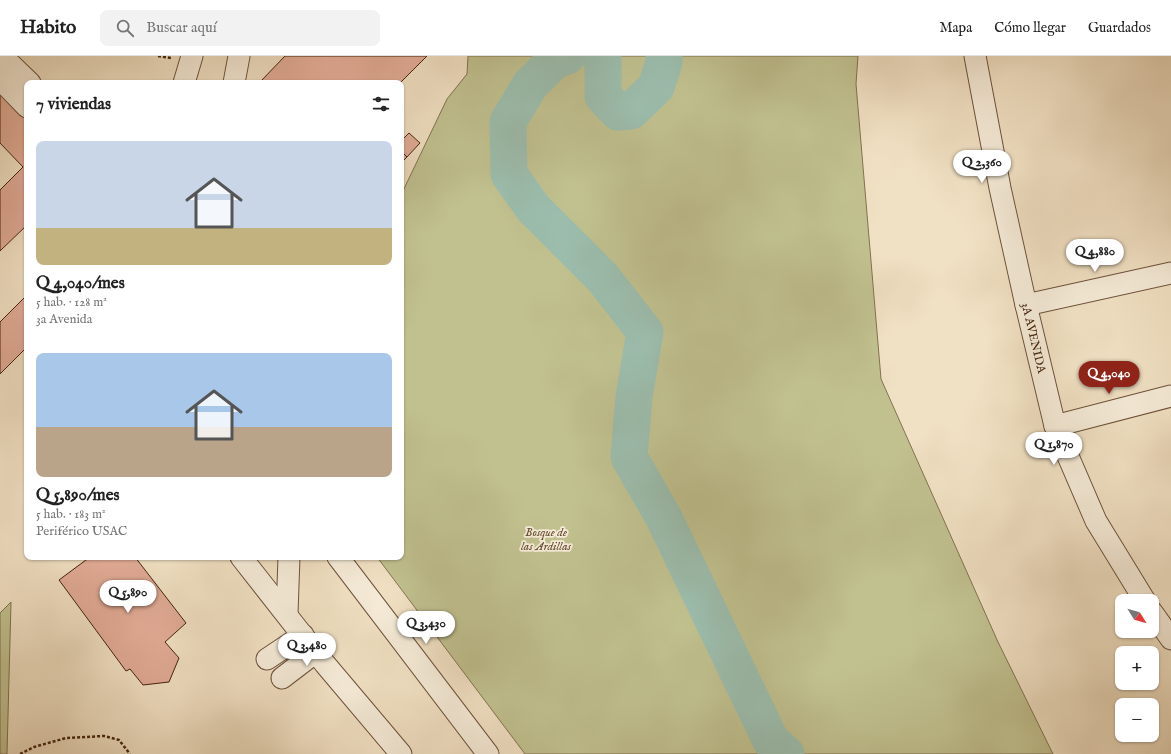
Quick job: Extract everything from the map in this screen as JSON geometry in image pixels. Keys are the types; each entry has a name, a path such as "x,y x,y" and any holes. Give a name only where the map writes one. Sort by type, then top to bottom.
{"street":[{"path":"2,56 27,80"},
{"path":"185,80 192,56"},
{"path":"235,80 239,56"},
{"name":"3A AVENIDA","path":"975,56 1000,188 1055,426 1096,521 1141,594"},
{"path":"0,79 24,104"},
{"path":"1026,305 1171,273"},
{"path":"1055,426 1171,396"},
{"path":"243,560 316,652 401,754"},
{"path":"286,614 289,560"},
{"path":"340,560 488,754"},
{"path":"1159,622 1171,639"},
{"path":"267,658 303,635"},
{"path":"282,678 316,652"}],"path":[{"path":"20,754 34,747 66,738 104,736 119,740 130,754"}],"green space":[{"name":"Bosque de las Ardillas","path":"468,56 858,56 856,84 881,379 998,642 1053,754 525,754 379,560 404,560 404,189 447,99 467,74"},
{"path":"11,602 7,754 0,754 0,613"}],"building":[{"path":"285,56 427,56 403,80 262,80"},
{"path":"0,79 24,104 24,228 0,251 0,190 23,167 0,143"},
{"path":"409,133 420,143 407,157 404,154 404,138"},
{"path":"24,298 24,350 0,374 0,322"},
{"path":"86,560 137,560 186,623 165,642 179,658 169,682 143,685 130,669 126,671 59,580"}],"waterway":[{"path":"567,56 554,61 530,85 508,122 509,174 533,208 603,278 645,332 634,397 629,457 664,518 771,741 786,754"},
{"path":"599,56 603,57 603,96 618,112 631,111 656,87 664,62 664,56"}]}
